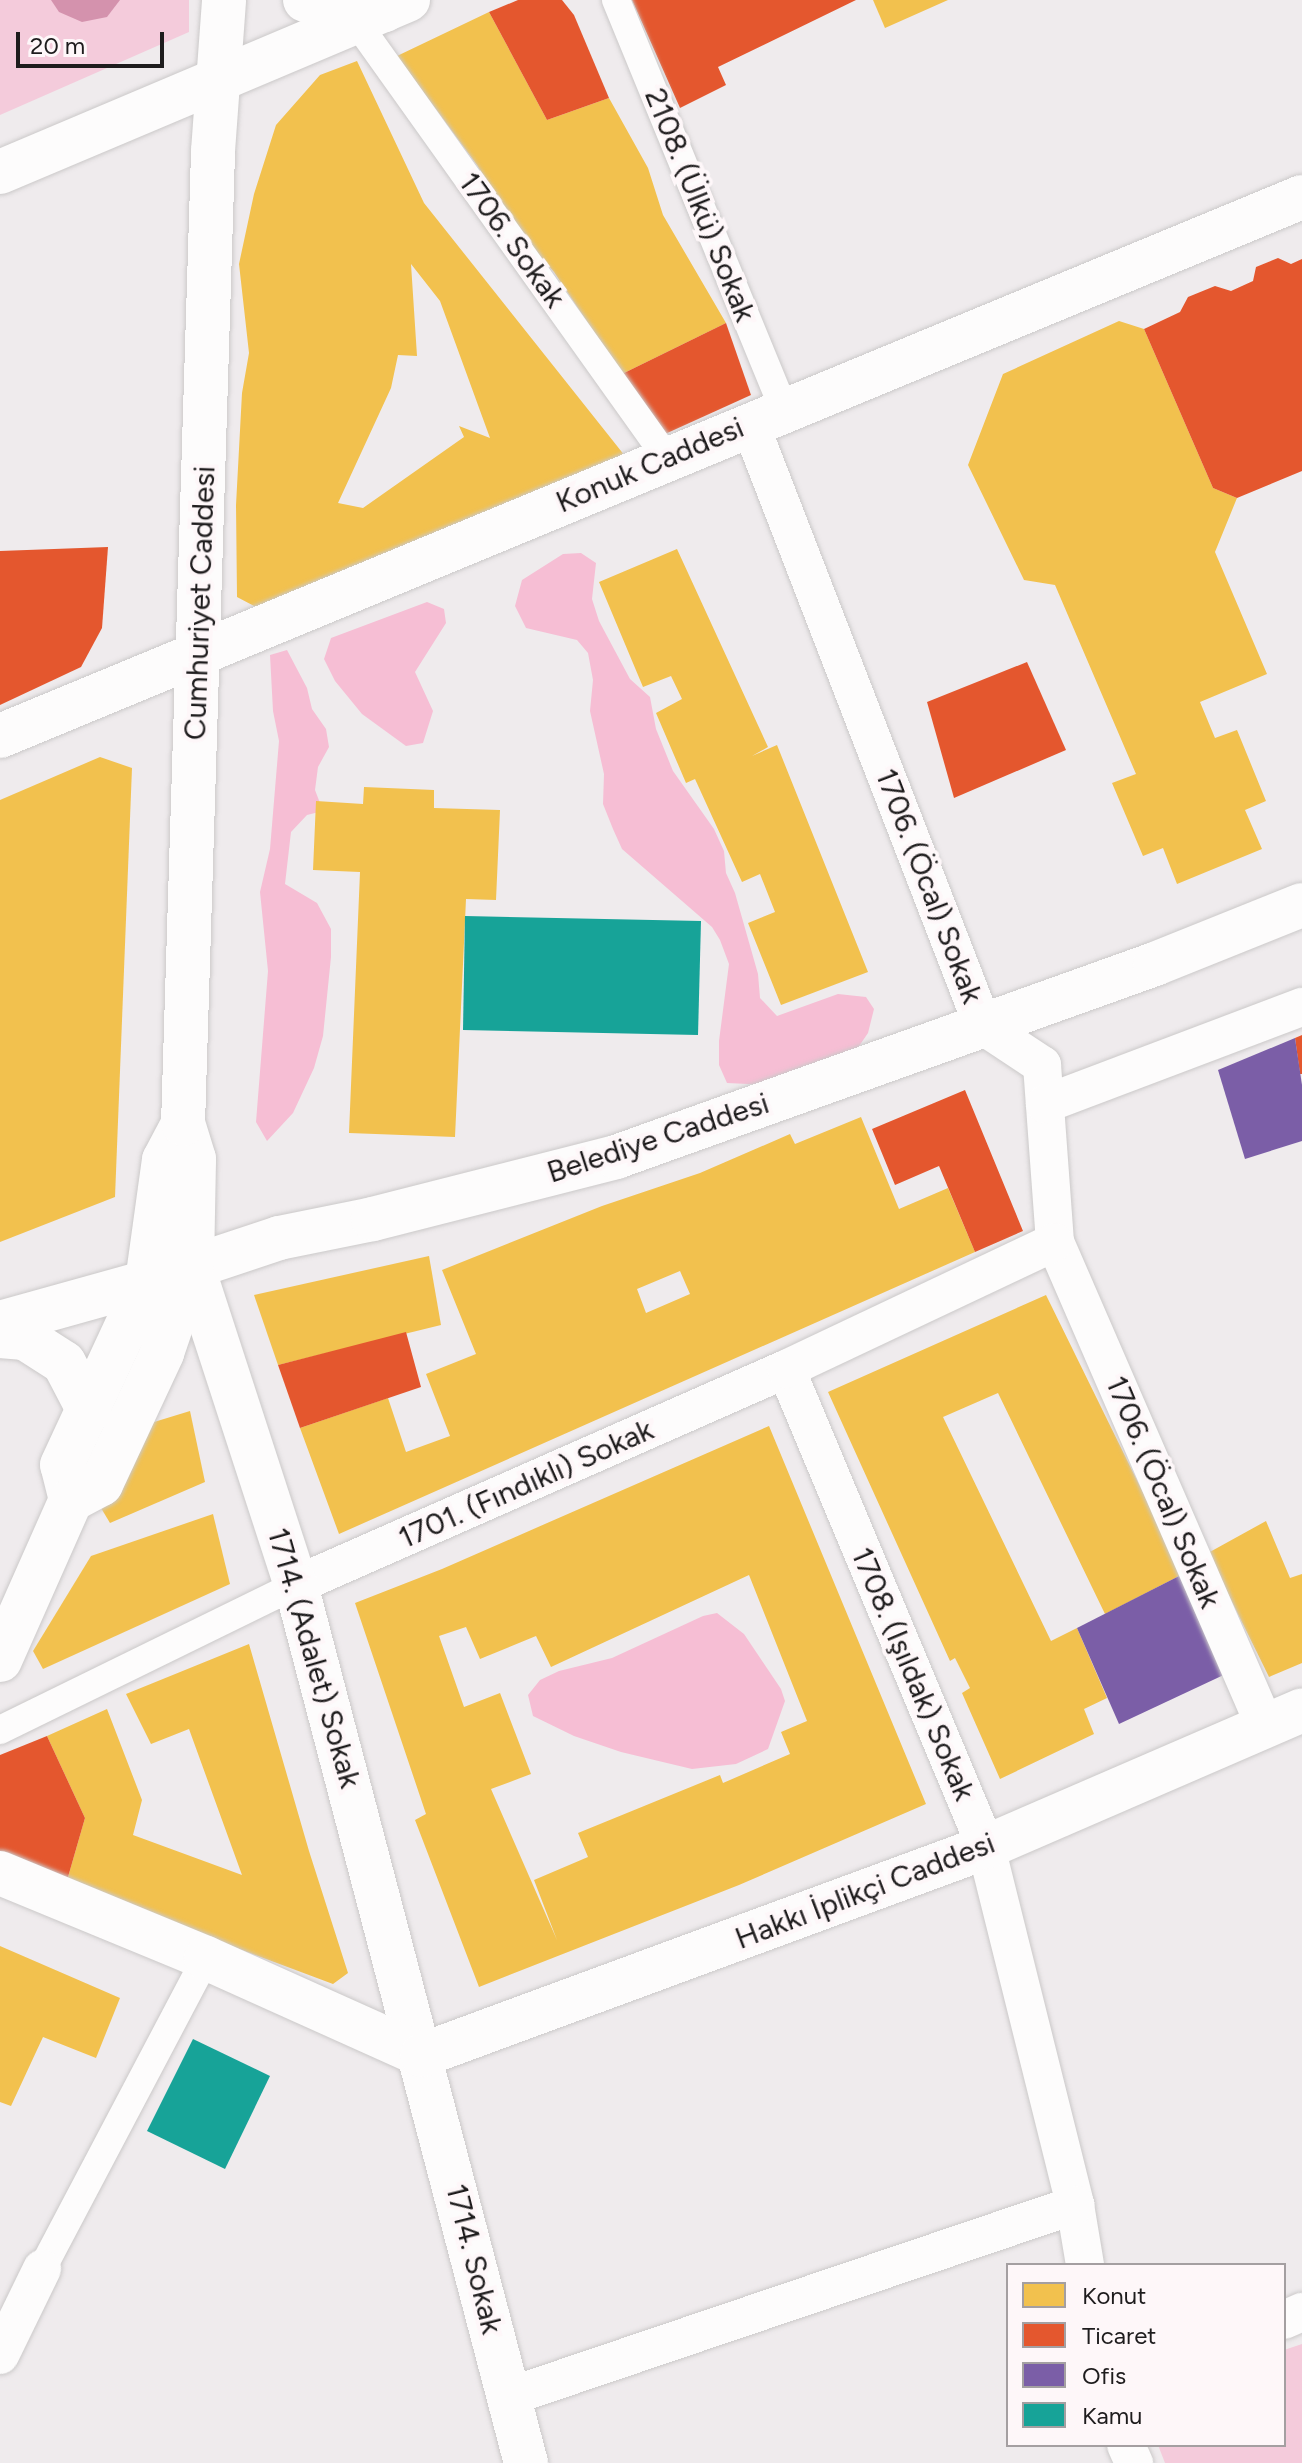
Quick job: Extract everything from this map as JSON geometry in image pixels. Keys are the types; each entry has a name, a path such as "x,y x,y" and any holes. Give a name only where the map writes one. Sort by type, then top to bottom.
{"street":[{"name":"Cumhuriyet Caddesi","path":"183,1124 164,1160 147,1282 62,1465 71,1500 101,1484 162,1353 192,1265 194,1159 183,1124 216,83 224,0"},
{"path":"305,0 335,9 383,11"},
{"name":"2108. (Ülkü) Sokak","path":"616,0 767,417"},
{"path":"0,172 383,11"},
{"name":"1706. Sokak","path":"383,11 667,458"},
{"name":"Konuk Caddesi","path":"0,736 1302,197"},
{"name":"1706. (Öcal) Sokak","path":"767,417 983,1026 1042,1065 1055,1242 1252,1695 1261,1728"},
{"name":"Belediye Caddesi","path":"0,1323 147,1282 279,1238 373,1219 616,1157 1155,964 1302,905"},
{"path":"1045,1104 1302,1007"},
{"name":"1701. (Fındıklı) Sokak","path":"0,1730 296,1585 786,1369 1055,1242"},
{"name":"1714. (Adalet) Sokak","path":"192,1265 296,1585 422,2055"},
{"path":"0,1336 25,1338 64,1363 89,1411"},
{"name":"1708. (Işıldak) Sokak","path":"786,1369 986,1847 1075,2205 1085,2263"},
{"path":"0,1660 71,1500"},
{"name":"Hakkı İplikçi Caddesi","path":"422,2055 986,1847 1302,1710"},
{"path":"0,1873 206,1958 422,2055"},
{"path":"0,2355 206,1958"},
{"name":"1714. Sokak","path":"422,2055 526,2463"},
{"path":"508,2397 1075,2205"}],"shaded area":[{"path":"0,0 189,0 189,32 0,115"},
{"path":"51,0 120,0 107,17 82,22 59,12"},
{"path":"581,553 596,563 592,599 599,621 630,679 650,697 656,729 673,771 714,829 724,851 726,873 735,893 758,974 760,998 777,1016 838,994 866,997 874,1009 868,1033 853,1055 768,1085 727,1083 719,1065 719,1041 729,964 720,940 712,927 622,849 603,804 604,774 590,711 593,680 588,653 577,640 526,628 515,606 522,580 563,554"},
{"path":"427,602 444,609 446,623 415,672 433,711 423,743 406,746 362,714 335,681 324,659 331,638"},
{"path":"287,650 307,688 312,709 326,729 329,747 318,767 315,790 323,811 307,815 291,832 285,884 317,903 331,929 331,957 323,1036 314,1068 293,1113 267,1141 256,1122 268,971 260,892 270,849 279,741 273,711 270,655"},
{"path":"717,1613 744,1634 781,1689 785,1701 768,1749 736,1764 692,1769 621,1752 574,1736 533,1716 528,1695 540,1680 559,1671 612,1658 703,1616"},
{"path":"1302,2344 1302,2463 1165,2463 1159,2447 1286,2447 1286,2349"}],"building: Konut":[{"path":"873,0 948,0 885,28"},
{"path":"489,12 547,120 609,98 648,168 663,215 726,323 622,374 554,272 517,229 477,165 397,56"},
{"path":"357,61 424,203 625,456 258,608 237,597 236,505 242,393 249,353 239,264 254,194 276,125 320,75","holes":["411,264 440,301 490,438 459,426 464,437 363,508 338,503 391,388 398,355 417,356"]},
{"path":"1119,321 1144,329 1213,488 1237,498 1215,552 1267,674 1200,702 1215,738 1237,730 1266,801 1245,810 1262,849 1177,884 1163,848 1143,856 1112,783 1136,774 1055,585 1024,580 968,465 1003,374"},
{"path":"677,549 768,747 752,756 777,745 868,972 781,1005 748,923 775,912 760,874 742,882 695,779 686,783 656,713 682,699 671,676 643,687 599,582"},
{"path":"100,757 132,768 115,1197 0,1242 0,800"},
{"path":"364,787 434,790 434,808 500,810 496,900 466,899 455,1137 349,1133 360,872 313,870 316,801 363,804"},
{"path":"861,1117 899,1209 948,1188 975,1252 339,1534 300,1428 388,1398 406,1452 450,1436 426,1374 476,1354 442,1270 602,1206 700,1173 790,1134 795,1144","holes":["680,1271 690,1294 646,1313 637,1289"]},
{"path":"429,1256 441,1325 278,1365 254,1295"},
{"path":"1046,1295 1183,1574 1105,1614 998,1393 943,1417 1051,1641 1077,1628 1107,1698 1084,1709 1094,1734 1000,1779 962,1693 970,1688 955,1658 950,1661 828,1392"},
{"path":"190,1411 205,1482 110,1523 98,1503 128,1430"},
{"path":"769,1426 926,1804 739,1885 479,1987 415,1820 426,1814 355,1603 442,1569","holes":["749,1575 807,1721 781,1732 790,1754 723,1783 720,1775 578,1833 588,1857 534,1880 557,1940 491,1789 531,1774 500,1693 464,1707 439,1636 466,1627 480,1659 536,1636 551,1667"]},
{"path":"213,1514 230,1584 43,1669 33,1651 91,1556"},
{"path":"1266,1521 1290,1578 1302,1574 1302,1663 1269,1677 1208,1553"},
{"path":"249,1644 348,1973 333,1984 66,1884 85,1818 47,1736 107,1709 142,1800 133,1835 242,1875 189,1729 151,1744 126,1694"},
{"path":"0,1946 120,1998 96,2058 43,2037 11,2106 0,2102"}],"building: Ticaret":[{"path":"518,0 562,0 574,15 609,98 547,120 489,12"},
{"path":"632,0 856,0 718,67 726,85 680,108"},
{"path":"1278,258 1291,264 1302,259 1302,471 1237,498 1213,488 1144,329 1180,312 1188,297 1215,286 1231,291 1253,281 1256,267"},
{"path":"726,323 751,395 663,435 622,374"},
{"path":"108,547 102,628 81,667 0,705 0,551"},
{"path":"1027,662 1066,750 954,798 927,702"},
{"path":"1302,1035 1302,1074 1300,1074 1295,1038"},
{"path":"965,1090 1023,1231 975,1252 939,1166 895,1185 872,1129"},
{"path":"406,1332 421,1387 300,1428 278,1365"},
{"path":"47,1736 85,1818 66,1884 0,1859 0,1755"}],"building: Ofis":[{"path":"1295,1038 1302,1085 1302,1141 1245,1159 1218,1070"},
{"path":"1183,1574 1230,1672 1119,1724 1077,1628"}],"building: Kamu":[{"path":"465,916 701,921 698,1035 463,1030"},
{"path":"193,2039 270,2076 225,2169 147,2131"}]}
